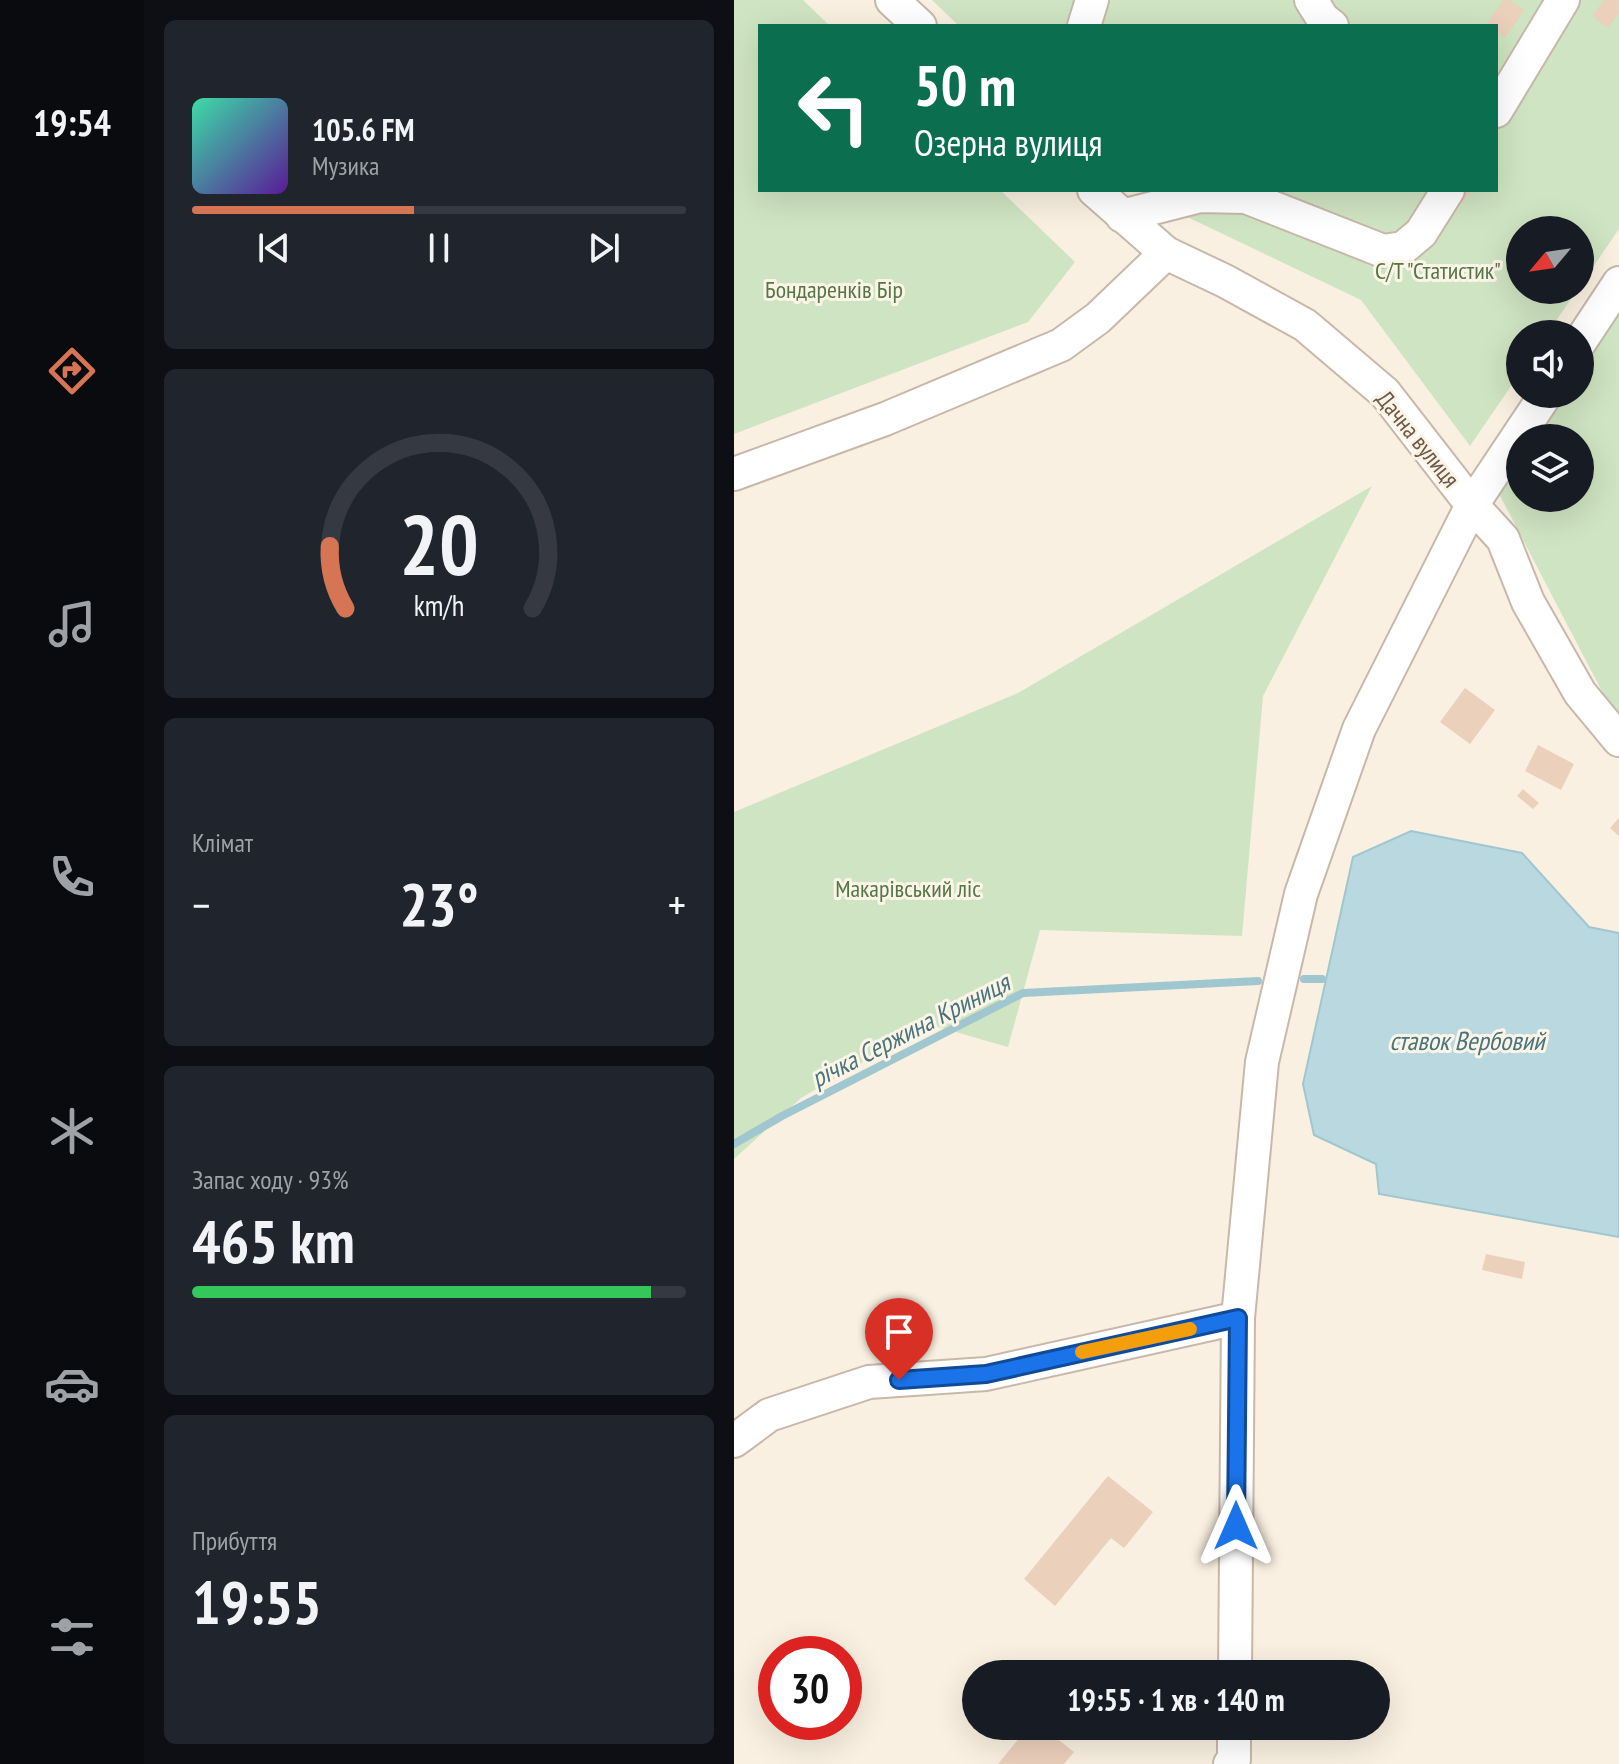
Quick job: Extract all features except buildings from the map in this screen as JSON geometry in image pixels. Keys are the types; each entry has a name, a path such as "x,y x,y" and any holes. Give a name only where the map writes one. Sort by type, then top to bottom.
{"street":[{"path":"892,0 918,24"},
{"path":"1085,24 1092,0"},
{"path":"1311,0 1329,24"},
{"path":"1498,108 1563,0"},
{"name":"Дачна вулиця","path":"1096,192 1166,253 1305,325 1385,393 1472,505 1503,539 1528,602 1580,693 1619,740"},
{"path":"1122,216 1200,196 1246,197 1383,251 1403,248 1421,233 1447,192"},
{"path":"734,474 885,419 1061,345 1098,318 1166,253"},
{"path":"1594,321 1619,283"},
{"path":"1235,1660 1238,1318 1262,1062 1301,894 1359,729 1472,505 1537,408"},
{"path":"734,1441 769,1415 869,1382 986,1374 1238,1318"},
{"path":"1234,1740 1235,1762"}],"green space":[{"name":"Бондаренків Бір","path":"734,0 803,0 828,24 758,24 758,192 1002,192 1075,262 1028,322 734,434"},
{"name":"С/Т \"Статистик\"","path":"932,0 1619,0 1619,229 1594,266 1594,216 1506,216 1506,304 1567,304 1557,320 1506,320 1506,393 1470,446 1361,300 1181,214 1142,192 1498,192 1498,24 957,24"},
{"path":"1619,314 1619,724 1508,512 1594,512 1594,424 1543,424 1553,408 1594,408 1594,350"},
{"path":"1506,477 1506,507 1497,490"},
{"name":"Макарівський ліс","path":"1372,486 1263,696 1242,936 1040,930 1008,1047 928,1024 801,1098 734,1159 734,812 1018,693"}],"water":[{"name":"ставок Вербовий","path":"1411,831 1522,853 1589,927 1619,933 1619,1237 1379,1194 1376,1164 1314,1135 1303,1084 1353,857"}],"waterway":[{"path":"1304,979 1322,979"},
{"name":"річка Сержина Криниця","path":"734,1144 782,1116 1023,993 1258,981"}],"slow traffic":[{"path":"1082,1352 1190,1329"}],"route":[{"path":"899,1380 986,1374 1238,1318 1236,1526"}]}
